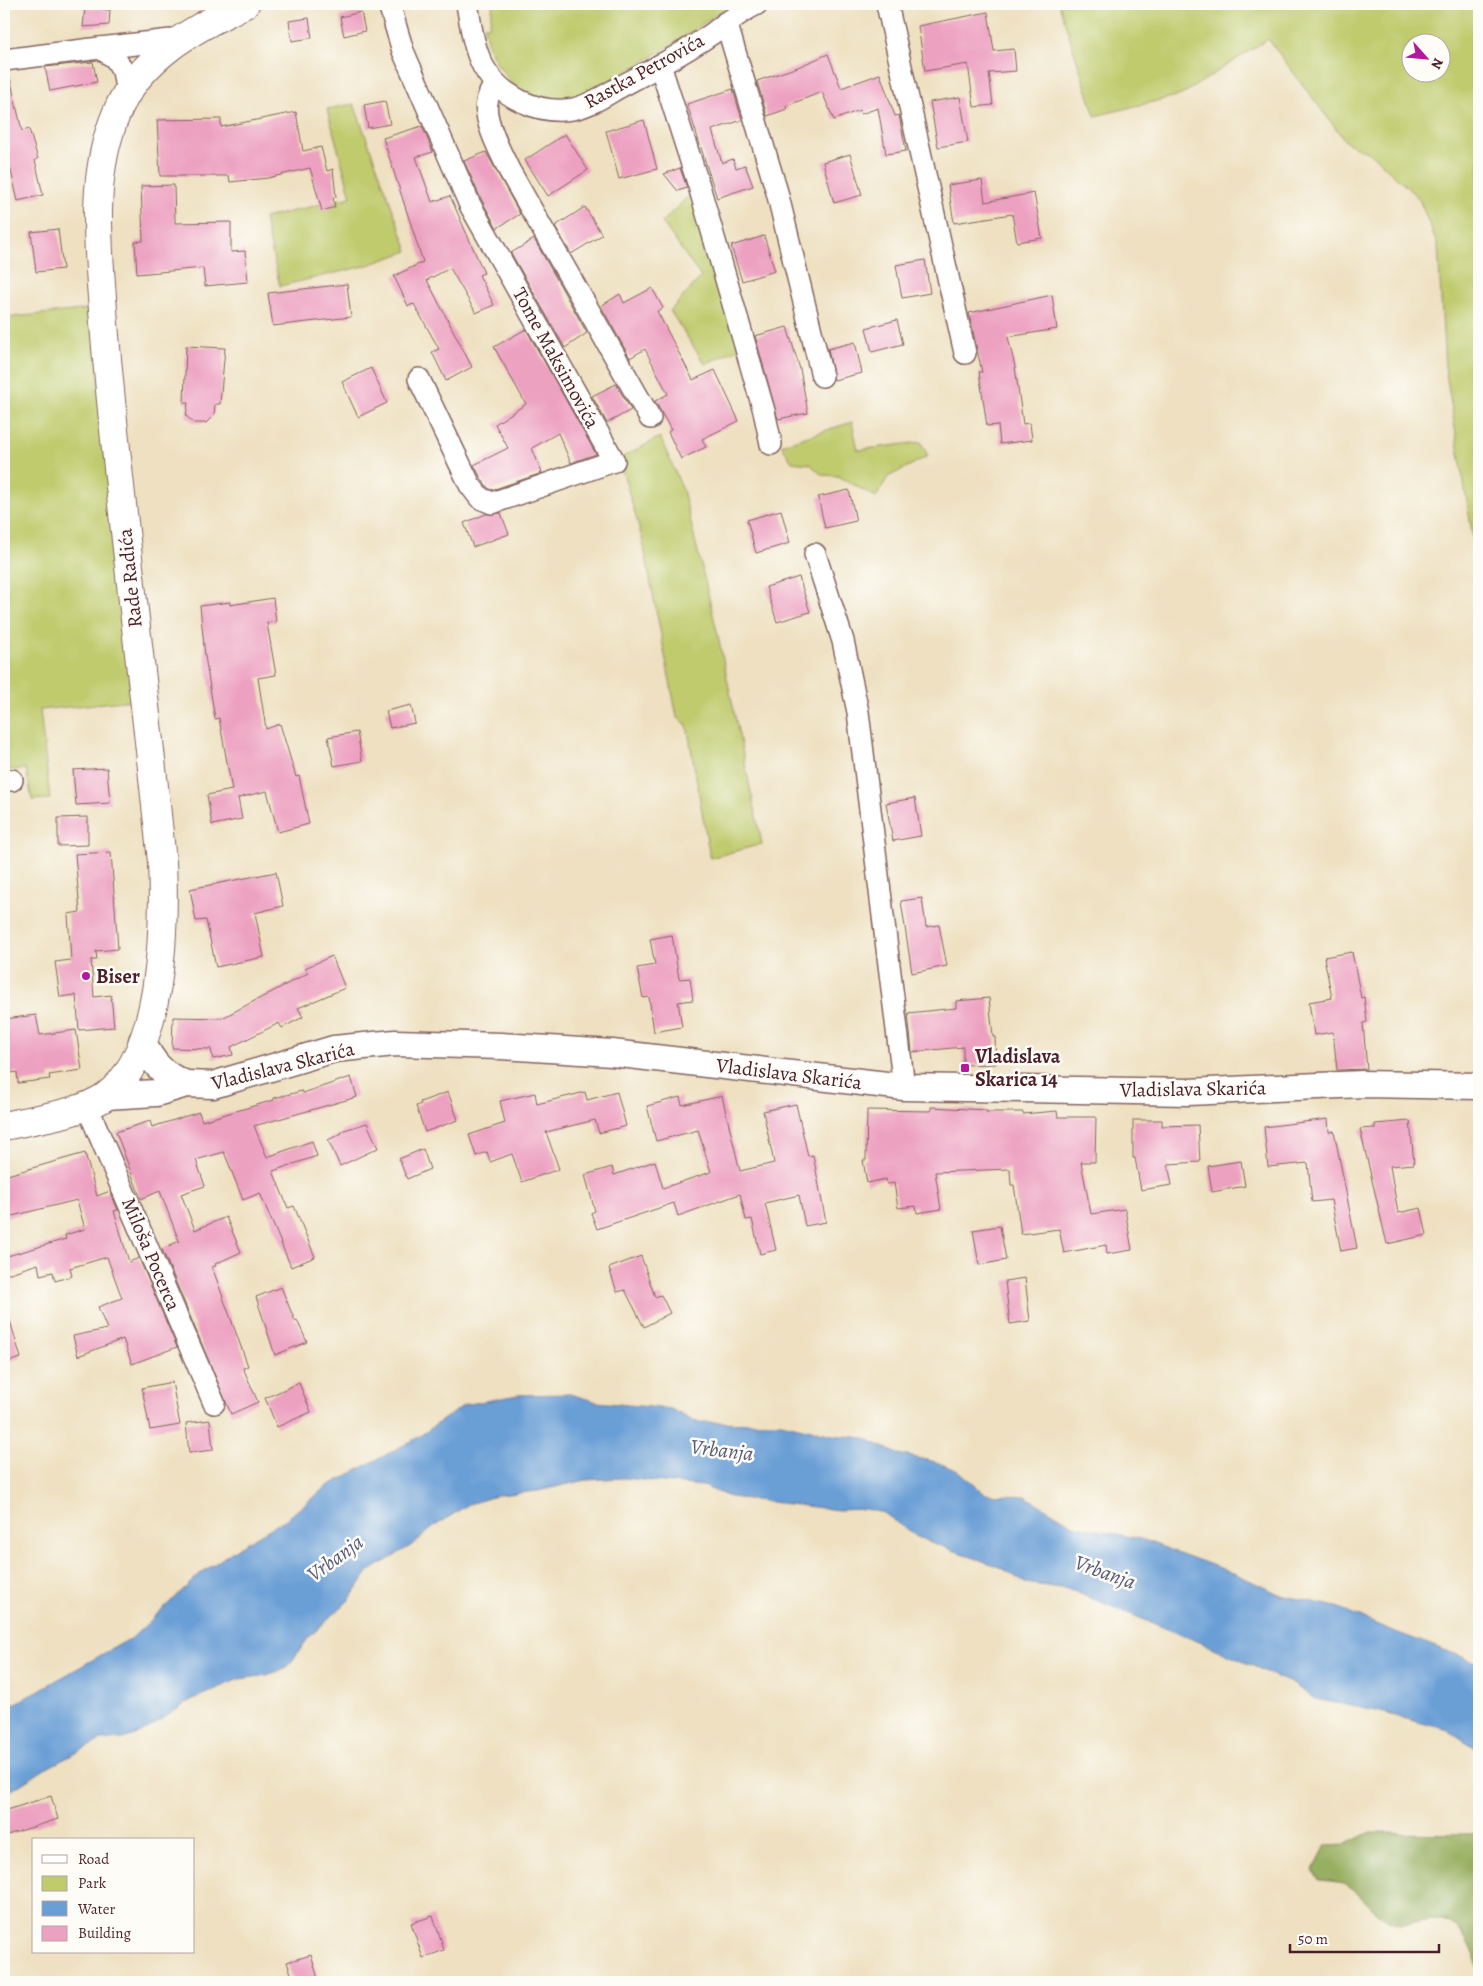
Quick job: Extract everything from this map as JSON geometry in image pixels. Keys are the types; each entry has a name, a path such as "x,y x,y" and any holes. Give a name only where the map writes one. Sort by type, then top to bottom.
{"main road":[{"name":"Rade Radića","path":"96,1101 130,1071 142,1041 160,962 164,900 162,862 112,411 98,239 101,173 107,140 116,112 127,93 152,62 180,39 237,6"},
{"path":"4,1126 96,1101"}],"street":[{"name":"Tome Maksimovića","path":"389,4 402,52 470,205 614,461 492,502 480,498 470,485 419,379"},
{"name":"Rastka Petrovića","path":"467,4 474,44 483,66 495,83 510,95 526,103 555,110 571,109 589,103 660,66 738,13 757,4"},
{"path":"888,4 965,353"},
{"path":"726,22 777,192 822,376"},
{"path":"4,60 180,39"},
{"path":"100,48 115,58 119,64 127,93"},
{"path":"660,66 705,205 764,411 771,444"},
{"path":"495,83 487,102 486,110 494,137 509,170 650,418"},
{"path":"815,554 843,641 858,712 904,1087"},
{"path":"142,1041 152,1060 163,1073 186,1084"},
{"name":"Vladislava Skarića","path":"96,1101 156,1093 186,1084 213,1085 334,1049 395,1043 612,1052 904,1087 1188,1092 1362,1084 1479,1086"},
{"name":"Miloša Pocerca","path":"96,1101 214,1403"}],"green space":[{"path":"493,4 732,4 637,66 579,96 557,100 538,98 521,90 513,84 498,65 489,47 484,26 489,26"},
{"path":"1059,4 1479,4 1479,576 1445,367 1438,246 1419,199 1373,155 1346,142 1268,39 1181,95 1095,116"},
{"path":"354,104 408,251 365,266 280,286 264,218 351,197 327,109"},
{"path":"693,191 740,348 705,364 670,311 701,277 662,222"},
{"path":"91,309 133,700 40,710 50,799 32,800 26,769 4,770 4,318"},
{"path":"852,422 858,450 921,442 928,456 888,477 876,497 838,476 822,475 810,464 792,462 781,445"},
{"path":"660,437 683,490 717,631 762,844 710,858 687,725 677,717 642,538 619,459"},
{"path":"1368,1833 1479,1834 1479,1970 1467,1940 1455,1926 1447,1921 1430,1919 1402,1924 1395,1923 1381,1916 1346,1885 1320,1880 1314,1869 1326,1845 1346,1844"}],"water":[{"name":"Vrbanja","path":"570,1394 597,1402 671,1409 695,1422 781,1423 833,1435 864,1438 898,1454 936,1462 958,1471 985,1494 1025,1496 1073,1525 1141,1539 1236,1574 1281,1595 1337,1607 1385,1628 1479,1663 1479,1750 1448,1730 1377,1711 1315,1699 1293,1684 1202,1643 1068,1589 1025,1583 1002,1568 917,1537 884,1513 865,1509 839,1510 730,1497 703,1486 623,1478 586,1480 538,1491 499,1495 469,1504 435,1526 412,1545 368,1572 349,1600 309,1637 287,1668 267,1675 239,1679 191,1700 141,1733 123,1739 101,1740 45,1769 4,1795 4,1710 133,1637 201,1573 242,1545 285,1520 326,1487 417,1438 464,1405 518,1395"}],"building":[{"path":"85,8 110,10 109,25 83,27"},
{"path":"361,12 365,31 344,36 340,17"},
{"path":"988,12 994,51 1014,49 1016,71 989,73 993,105 974,107 968,64 925,71 918,26"},
{"path":"309,18 312,38 292,41 289,21"},
{"path":"828,54 841,88 880,74 895,116 899,115 906,151 886,154 878,108 861,114 860,110 834,120 822,92 786,106 787,109 767,116 757,81"},
{"path":"93,62 97,82 50,91 45,67"},
{"path":"10,78 22,131 29,129 38,159 35,160 43,195 18,201 10,167 4,169 4,79"},
{"path":"733,89 742,120 712,130 722,163 733,159 736,168 745,165 753,186 717,198 687,104"},
{"path":"960,97 968,142 938,147 930,102"},
{"path":"385,101 390,124 368,128 364,105"},
{"path":"296,112 303,151 321,147 327,171 333,169 336,197 333,198 335,207 322,211 310,168 268,178 230,182 229,176 160,176 157,120 221,119 221,127"},
{"path":"644,120 657,169 619,179 606,131"},
{"path":"422,126 433,152 416,157 432,202 450,196 484,273 479,275 494,305 476,313 450,268 427,280 472,367 446,381 432,352 439,349 414,304 408,306 394,276 423,262 383,138"},
{"path":"565,134 588,170 548,196 525,160"},
{"path":"486,152 520,214 497,228 481,199 464,161"},
{"path":"850,154 862,195 834,203 823,162"},
{"path":"680,168 687,188 678,191 664,174"},
{"path":"982,180 985,202 1034,193 1042,238 1017,242 1012,214 954,223 948,185"},
{"path":"174,185 175,223 231,222 231,252 245,251 248,282 205,286 203,268 137,274 135,242 143,241 141,186"},
{"path":"585,207 602,235 571,254 555,226"},
{"path":"58,229 63,269 36,272 31,232"},
{"path":"764,236 775,271 742,281 731,246"},
{"path":"534,239 587,333 565,348 511,253"},
{"path":"925,260 930,293 902,298 896,265"},
{"path":"347,284 351,317 273,326 268,293"},
{"path":"652,288 663,308 657,311 693,380 715,370 739,421 702,439 706,447 681,459 668,432 671,430 655,401 668,394 645,349 630,358 601,306 620,294 624,303"},
{"path":"1052,295 1057,329 1008,337 1015,367 1023,424 1030,423 1032,440 1000,444 998,425 987,426 979,372 982,372 969,313"},
{"path":"897,320 903,344 872,352 866,328"},
{"path":"787,327 800,369 808,413 778,419 755,336"},
{"path":"526,329 596,454 571,463 558,433 532,448 542,473 492,490 488,488 474,465 508,448 495,424 526,404 494,347"},
{"path":"855,342 862,373 834,380 828,349"},
{"path":"186,346 225,348 220,404 215,404 214,415 206,423 194,423 186,416 188,403 184,403"},
{"path":"371,368 387,403 358,417 342,382"},
{"path":"616,384 631,410 607,423 592,396"},
{"path":"849,490 856,521 825,528 818,497"},
{"path":"781,510 790,543 756,553 747,520"},
{"path":"501,513 509,534 473,547 464,523 486,514"},
{"path":"799,577 810,612 777,622 766,587"},
{"path":"273,598 276,622 267,623 276,675 258,678 266,729 280,724 296,777 299,776 309,824 278,832 267,791 238,798 242,819 212,825 207,795 232,790 219,718 215,719 205,656 200,606 230,602 230,605"},
{"path":"411,705 415,723 390,728 386,711"},
{"path":"357,732 362,761 334,766 328,737"},
{"path":"107,768 110,803 76,805 73,770"},
{"path":"915,798 921,836 893,841 886,803"},
{"path":"88,817 88,845 58,846 58,818"},
{"path":"111,852 118,949 96,951 97,960 91,960 94,997 111,995 114,1027 79,1030 76,995 60,997 55,962 71,960 68,914 80,912 75,854"},
{"path":"276,872 283,906 255,913 264,957 216,967 206,920 196,921 190,889"},
{"path":"922,898 926,927 939,925 947,966 912,973 901,901"},
{"path":"672,935 679,979 690,978 693,1000 678,1002 682,1027 654,1032 649,997 643,998 637,968 655,965 650,939"},
{"path":"1352,952 1361,998 1364,997 1367,1022 1363,1023 1367,1069 1337,1070 1333,1032 1314,1035 1309,1002 1332,998 1324,957"},
{"path":"332,956 345,988 298,1008 303,1017 282,1028 279,1023 231,1047 233,1055 213,1059 211,1049 172,1048 173,1017 222,1018 308,973 305,968"},
{"path":"989,998 993,1037 995,1037 996,1064 963,1065 963,1047 912,1052 908,1013 956,1008 956,1001"},
{"path":"36,1015 40,1035 76,1030 82,1070 49,1075 50,1079 18,1083 17,1072 4,1074 4,1042 8,1042 5,1019"},
{"path":"351,1077 357,1097 254,1126 267,1157 312,1141 317,1156 273,1171 288,1208 294,1206 315,1257 291,1267 260,1193 243,1200 224,1152 196,1160 205,1186 181,1194 195,1230 226,1217 241,1252 212,1267 248,1366 243,1368 258,1402 231,1414 162,1249 179,1241 160,1191 141,1199 116,1132 150,1121 152,1127 199,1112 202,1121 274,1100 274,1098 302,1091 303,1093"},
{"path":"448,1092 458,1120 425,1132 416,1106 421,1104 420,1102"},
{"path":"585,1092 587,1100 617,1092 626,1126 599,1133 595,1120 546,1132 559,1169 522,1182 512,1154 490,1162 487,1152 476,1156 469,1135 505,1123 500,1101 535,1093 537,1104"},
{"path":"722,1096 740,1171 774,1163 763,1111 796,1104 808,1156 813,1155 826,1222 805,1226 799,1195 765,1203 776,1250 760,1254 752,1219 746,1220 740,1194 678,1216 674,1203 597,1229 591,1213 595,1211 585,1175 612,1167 614,1175 655,1161 663,1188 711,1172 698,1130 656,1141 647,1106 680,1097 682,1105"},
{"path":"931,1107 986,1110 986,1112 1023,1112 1023,1114 1057,1111 1058,1117 1096,1117 1095,1162 1081,1162 1091,1214 1125,1209 1132,1250 1107,1254 1106,1245 1064,1253 1059,1229 1021,1234 1014,1185 1011,1185 1010,1169 935,1172 941,1209 917,1213 916,1206 898,1208 894,1183 887,1184 886,1179 867,1183 863,1160 866,1160 867,1110 931,1111"},
{"path":"1328,1119 1329,1132 1334,1131 1357,1248 1341,1251 1331,1200 1312,1202 1308,1163 1268,1167 1264,1127"},
{"path":"1133,1120 1162,1120 1162,1126 1198,1125 1200,1162 1168,1164 1172,1185 1141,1190 1135,1158 1133,1158"},
{"path":"1410,1121 1414,1164 1390,1166 1398,1213 1421,1208 1427,1235 1387,1244 1360,1129 1375,1128 1375,1124"},
{"path":"367,1123 378,1148 340,1166 328,1140 342,1133 341,1131"},
{"path":"423,1149 430,1169 407,1179 399,1159"},
{"path":"85,1153 97,1196 110,1191 118,1210 114,1211 129,1262 139,1258 177,1347 132,1364 123,1339 78,1356 73,1336 107,1329 98,1307 122,1298 107,1257 70,1268 72,1276 55,1281 53,1272 40,1275 38,1264 4,1275 4,1257 66,1239 65,1235 85,1229 77,1200 4,1218 4,1176"},
{"path":"1241,1161 1245,1186 1212,1192 1208,1166"},
{"path":"1000,1226 1006,1260 979,1265 973,1230"},
{"path":"641,1256 655,1297 661,1295 670,1313 644,1327 625,1290 617,1292 609,1268"},
{"path":"1025,1278 1030,1321 1010,1324 1005,1281"},
{"path":"281,1287 295,1321 297,1320 307,1342 275,1355 256,1297"},
{"path":"8,1314 21,1358 4,1363 4,1315"},
{"path":"172,1382 180,1425 150,1430 142,1388"},
{"path":"299,1383 311,1412 277,1427 265,1398"},
{"path":"210,1420 213,1450 189,1453 186,1423"},
{"path":"51,1796 58,1819 4,1836 4,1811"},
{"path":"433,1916 444,1950 423,1958 411,1923"},
{"path":"311,1955 319,1982 294,1982 287,1962"}],"place":[{"name":"Biser","path":"86,976"},
{"name":"Vladislava Skarica 14","path":"965,1068"}]}
